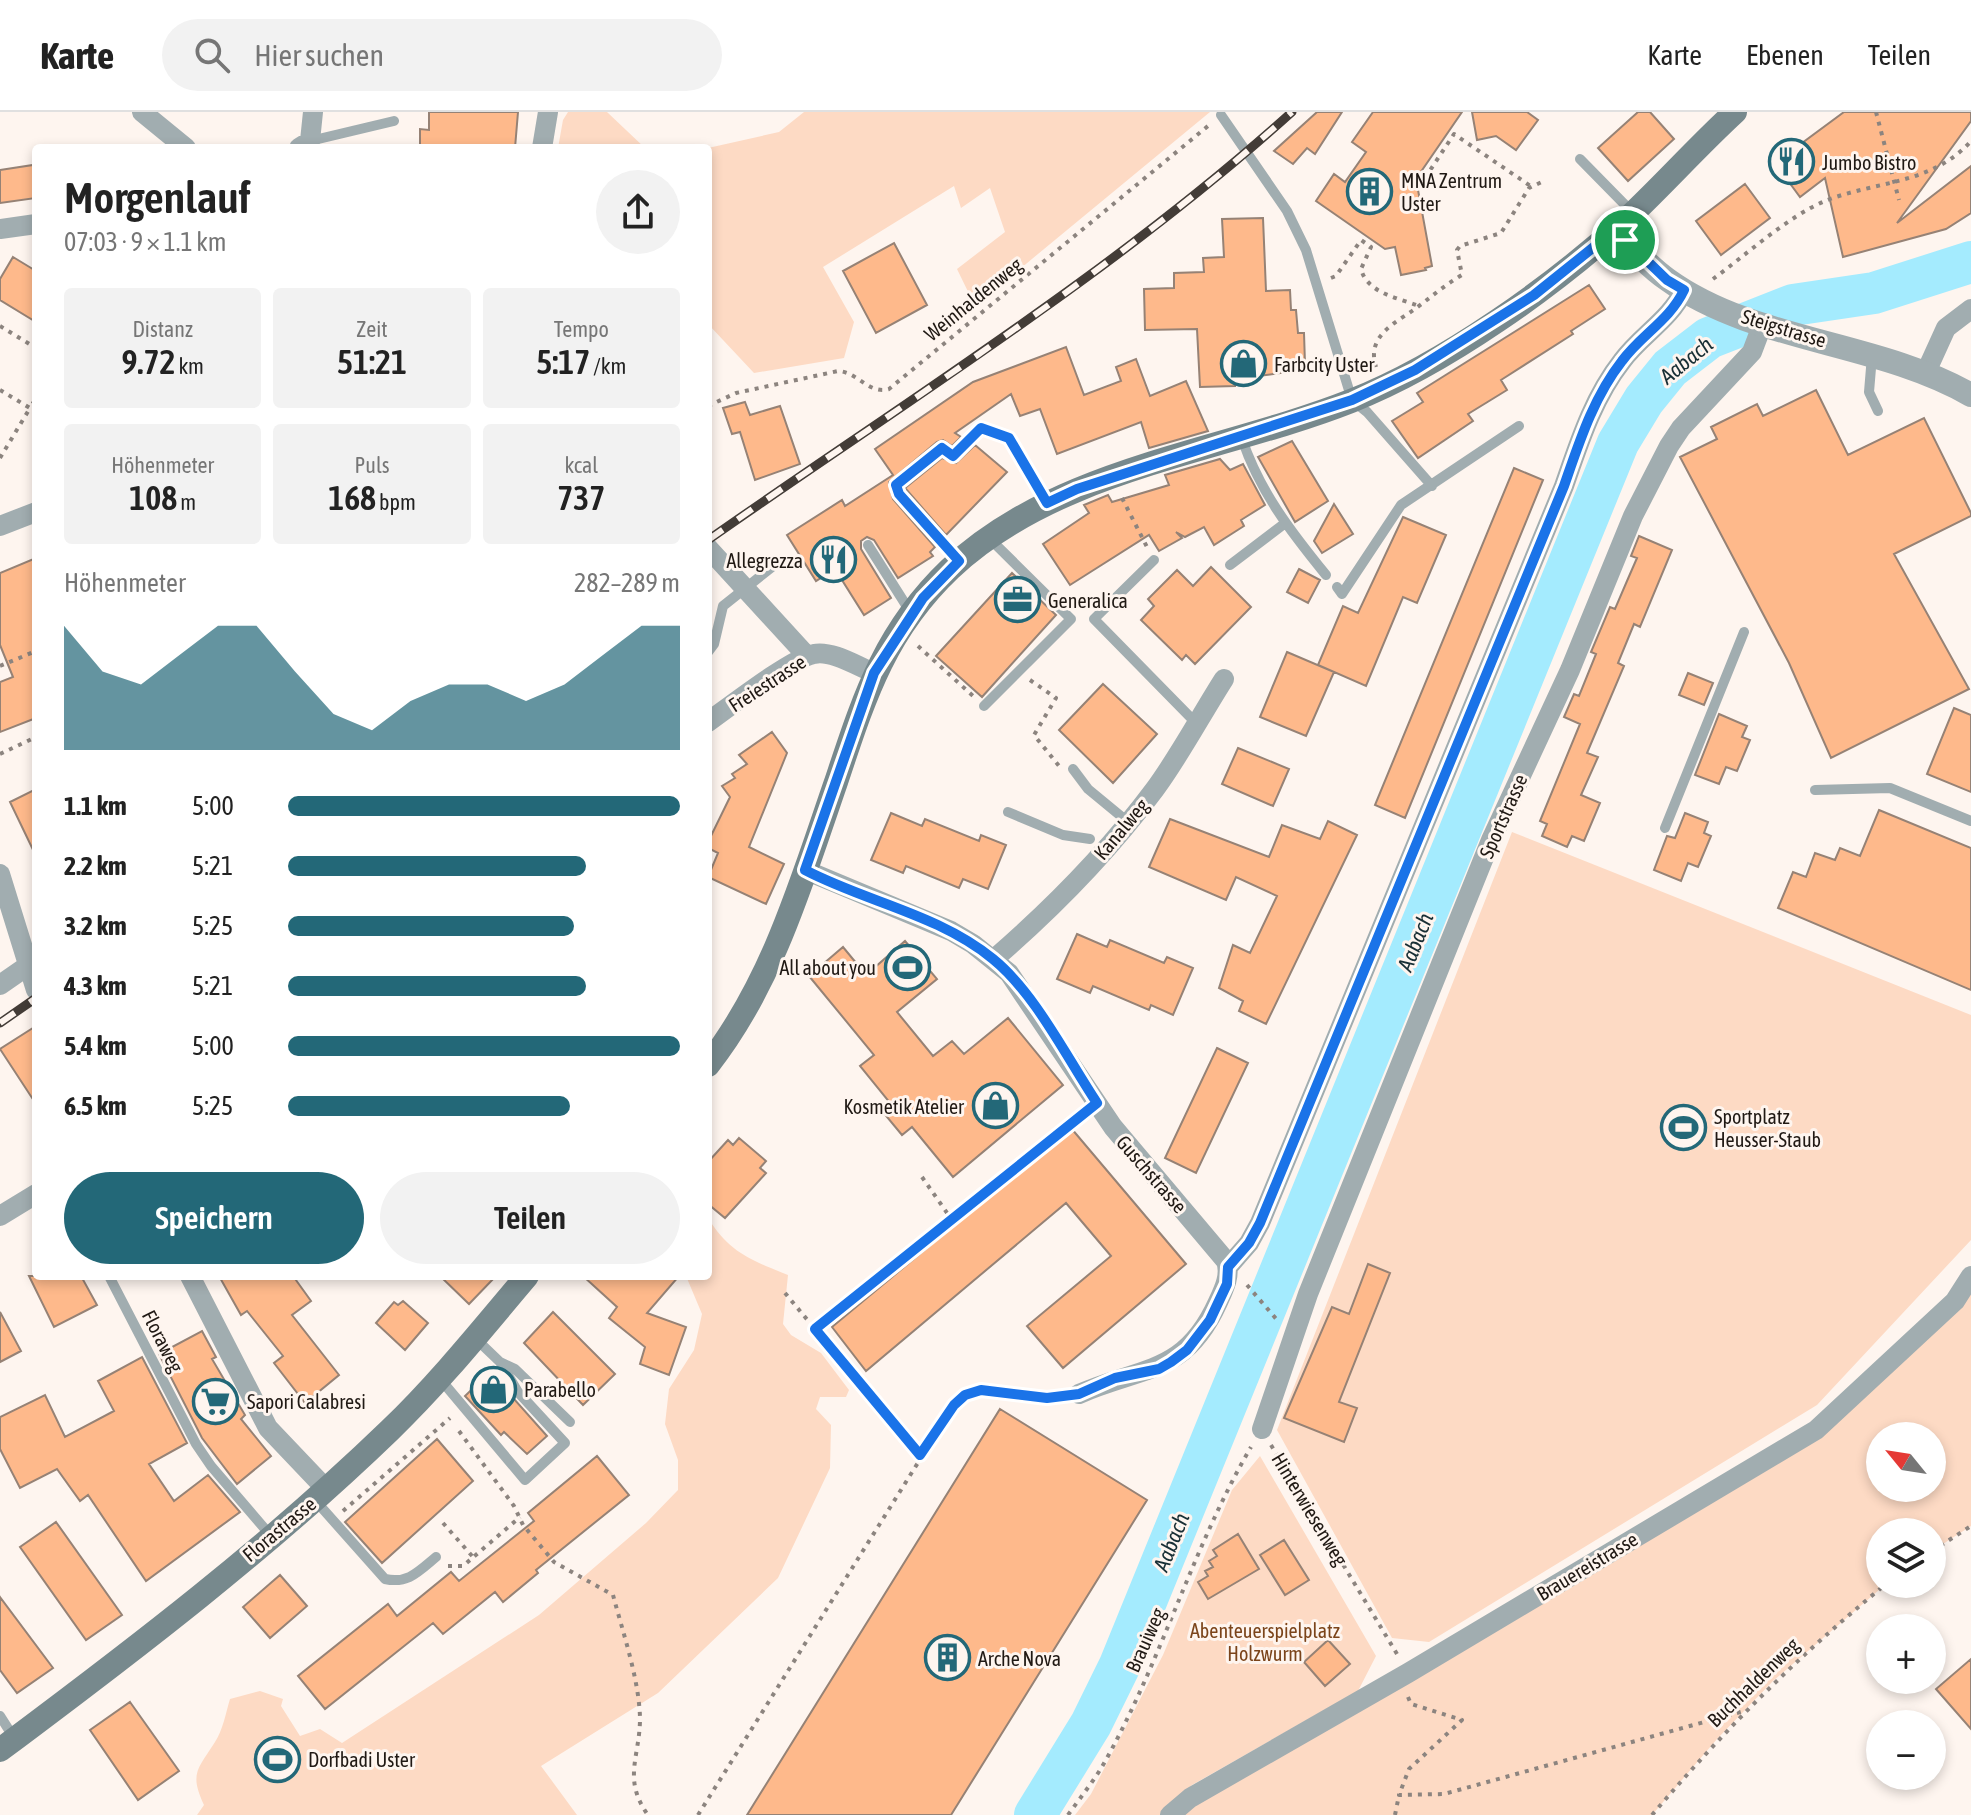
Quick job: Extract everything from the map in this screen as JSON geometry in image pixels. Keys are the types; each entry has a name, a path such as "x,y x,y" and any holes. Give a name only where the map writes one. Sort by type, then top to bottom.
{"main road":[{"path":"712,1059 756,992 779,943 874,673 911,613 959,561 988,536 1077,489 1241,437 1350,392 1415,370 1534,295 1615,230 1735,112"},
{"name":"Florastrasse","path":"8,1745 113,1666 271,1536 391,1430 524,1280"}],"street":[{"path":"142,112 181,144"},
{"path":"304,144 313,112"},
{"path":"543,144 548,112"},
{"path":"0,229 32,225"},
{"name":"Steigstrasse","path":"1615,230 1667,280 1768,330 1872,354 1926,372 1971,395"},
{"path":"1079,1394 1115,1378 1159,1369 1187,1350 1210,1320 1227,1284 1228,1267 1249,1243 1260,1223 1558,501 1586,423 1622,361 1676,307 1684,290"},
{"path":"1926,372 1946,328 1971,309"},
{"name":"Sportstrasse","path":"1290,1333 1491,840 1570,670 1633,516 1656,468 1681,428 1752,352 1768,330"},
{"path":"0,526 32,514"},
{"path":"712,552 807,656"},
{"name":"Freiestrasse","path":"712,719 807,656 818,653 874,673"},
{"name":"Kanalweg","path":"994,959 1060,898 1128,822 1157,786 1224,679"},
{"name":"Guschstrasse","path":"805,870 922,917 994,959 1024,991 1113,1127 1219,1251 1228,1267"},
{"path":"0,874 32,962 0,985"},
{"path":"0,1216 32,1196"},
{"name":"Brauereistrasse","path":"1170,1815 1190,1798 1403,1676 1816,1430 1955,1301 1971,1276"},
{"path":"192,1280 268,1428 320,1494"},
{"path":"1262,1429 1290,1333"}],"lane":[{"path":"1221,115 1287,211 1318,282 1350,392 1432,486"},
{"path":"308,144 394,121"},
{"path":"1580,159 1633,213"},
{"path":"1872,354 1869,392 1878,411"},
{"path":"1337,587 1342,594 1401,505 1519,426"},
{"path":"959,561 899,494 896,485 942,448 953,456 981,428 1009,438 1047,503"},
{"path":"1241,437 1255,475 1284,524 1326,575"},
{"path":"1230,565 1284,524"},
{"path":"984,706 1071,619 988,536"},
{"path":"868,545 911,613"},
{"path":"712,647 723,606 782,559"},
{"path":"1154,560 1094,619 1196,723"},
{"path":"1665,828 1744,632"},
{"path":"1068,771 1128,822"},
{"path":"1815,790 1890,788 1971,821"},
{"path":"1008,812 1063,835 1090,839"},
{"name":"Floraweg","path":"111,1280 196,1444 271,1536"},
{"path":"439,1378 525,1480 565,1443 518,1392 500,1362 474,1338"},
{"path":"500,1362 515,1369 570,1422"},
{"path":"320,1494 333,1520 385,1579 399,1582 411,1578 436,1557"},
{"path":"0,1716 8,1745"}],"path":[{"path":"1876,112 1899,200"},
{"name":"Weinhaldenweg","path":"712,404 736,393 838,371 848,372 878,390 889,389 1221,115"},
{"path":"1425,178 1454,134 1532,187"},
{"path":"1708,283 1820,203 1922,175 1946,162 1971,141"},
{"path":"1350,392 1376,369 1374,351 1382,332 1462,275 1457,250 1460,246 1501,233 1532,187 1546,180"},
{"path":"1318,282 1336,276 1361,240 1371,247 1361,269 1366,281 1381,292 1419,306"},
{"path":"0,326 32,346"},
{"path":"0,390 30,408"},
{"path":"0,458 32,405"},
{"path":"1119,491 1154,560"},
{"path":"917,645 984,706"},
{"path":"0,666 32,653"},
{"path":"1018,672 1056,698 1034,735 1068,771"},
{"path":"0,754 32,739"},
{"path":"815,1329 1097,1103"},
{"path":"922,1177 952,1220"},
{"path":"1246,1285 1290,1333"},
{"path":"785,1293 920,1455"},
{"path":"698,1815 945,1416 965,1395 981,1390 1047,1398 1079,1394"},
{"path":"333,1520 450,1418 445,1411"},
{"name":"Hinterwiesenweg","path":"1262,1429 1403,1676 1411,1704 1462,1720 1409,1769 1399,1795"},
{"name":"Brauiweg","path":"1068,1815 1103,1766 1232,1479 1262,1429"},
{"path":"459,1431 514,1506 523,1525 554,1562 613,1595 630,1656 640,1718 634,1793 648,1815"},
{"path":"443,1523 473,1557"},
{"path":"1946,1542 1971,1526"},
{"name":"Buchhaldenweg","path":"1652,1815 1744,1711 1784,1671 1870,1598"},
{"path":"1395,1815 1399,1795 1444,1794 1744,1711"}],"green space":[{"path":"568,112 607,112 641,144 559,144 563,120"},
{"path":"804,112 1210,112 975,306 957,269 1005,232 990,188 961,208 954,186 823,267 854,322 844,358 754,373 712,328 712,147 779,132"},
{"name":"Sportplatz Heusser-Staub","path":"1512,832 1971,1015 1971,1240 1817,1405 1429,1642 1392,1638 1277,1430"},
{"path":"712,1224 742,1254 788,1275 783,1324 791,1335 821,1353 849,1390 846,1397 820,1397 816,1409 831,1425 830,1468 778,1578 658,1693 541,1766 577,1815 197,1815 204,1805 196,1778 200,1765 220,1732 230,1699 260,1691 283,1699 281,1706 300,1736 320,1729 342,1743 539,1615 646,1523 678,1490 678,1460 665,1424 669,1389 694,1350 702,1314 688,1280 712,1280"},
{"path":"1971,1276 1971,1526 1946,1542 1946,1518 1866,1518 1866,1598 1870,1598 1773,1681 1717,1739 1652,1815 1171,1815 1816,1430"},
{"name":"Abenteuerspielplatz Holzwurm","path":"1260,1456 1376,1656 1358,1691 1192,1785 1160,1815 1075,1815 1091,1794 1163,1655 1232,1490"}],"building":[{"path":"429,112 518,112 515,144 420,144 420,129 429,130"},
{"path":"1317,112 1342,112 1315,154 1307,148 1293,164 1274,151"},
{"name":"MNA Zentrum Uster","path":"1373,112 1462,112 1416,179 1432,266 1426,270 1401,275 1395,247 1385,249 1316,201 1334,174 1345,182 1366,152 1352,142"},
{"path":"1472,112 1527,112 1538,120 1516,150 1496,136 1477,140"},
{"path":"1638,112 1650,112 1674,139 1628,181 1598,148"},
{"path":"1844,112 1971,112 1971,121 1897,223 1971,166 1971,213 1946,229 1843,257 1825,178 1800,197 1775,163"},
{"path":"32,165 32,199 0,203 0,170"},
{"path":"1745,184 1770,218 1721,255 1696,221"},
{"path":"1263,218 1266,291 1290,290 1291,310 1296,310 1298,333 1304,333 1305,364 1280,365 1281,373 1235,379 1235,386 1200,387 1197,329 1145,330 1144,289 1174,288 1174,273 1204,272 1203,258 1224,257 1222,219"},
{"path":"894,243 927,305 876,333 843,271"},
{"path":"13,257 32,269 32,320 0,300 0,279"},
{"path":"1589,285 1605,309 1571,331 1573,334 1501,380 1507,390 1468,414 1473,421 1418,458 1392,421 1423,402 1417,393"},
{"path":"1066,347 1084,395 1121,381 1116,367 1136,359 1150,396 1186,381 1208,431 1149,448 1141,422 1057,454 1040,409 1020,416 1011,394 955,433 961,437 952,446 943,440 937,442 889,482 893,499 935,547 930,552 933,556 898,578 874,540 867,537 861,541 861,549 891,598 864,615 835,569 816,581 787,535 842,500 845,506 893,475 875,449 973,382"},
{"path":"1816,390 1848,455 1924,418 1971,513 1971,516 1894,554 1969,689 1831,758 1789,663 1680,457 1717,439 1711,427 1757,404 1763,416"},
{"path":"745,402 750,415 780,406 800,464 755,480 740,432 732,434 723,408"},
{"path":"1292,441 1328,501 1295,522 1258,457"},
{"path":"975,445 1007,472 946,535 905,488 942,458 956,463"},
{"path":"1220,459 1230,470 1243,464 1265,505 1241,520 1244,526 1214,545 1204,527 1185,537 1176,532 1182,538 1159,551 1149,535 1070,585 1043,544 1089,513 1084,505 1108,495 1112,502 1169,485 1165,475"},
{"path":"1514,468 1543,480 1405,818 1375,805"},
{"path":"1334,504 1353,534 1322,553 1314,541"},
{"path":"1403,517 1446,535 1417,603 1403,597 1366,686 1318,665 1343,606 1358,613"},
{"path":"1639,536 1672,550 1640,627 1634,624 1618,663 1624,666 1587,753 1598,757 1581,795 1600,803 1584,841 1572,836 1567,847 1542,836 1547,824 1540,821 1580,724 1564,717 1574,694 1579,696 1596,654 1591,652 1610,607 1615,609 1637,558 1631,556"},
{"path":"32,560 32,720 0,732 0,682 13,677 0,645 0,573"},
{"path":"1211,567 1251,607 1195,664 1186,655 1182,660 1141,620 1154,606 1148,599 1177,570 1193,586"},
{"path":"1299,569 1320,580 1308,603 1287,592"},
{"path":"1012,573 1056,615 982,697 936,656"},
{"path":"1287,652 1334,672 1306,736 1260,717"},
{"path":"1688,673 1713,683 1704,705 1679,695"},
{"path":"1103,684 1157,734 1113,783 1059,730"},
{"path":"1954,708 1971,715 1971,792 1927,774"},
{"path":"1719,714 1747,726 1742,737 1750,740 1737,771 1726,767 1719,784 1695,775"},
{"path":"772,732 787,753 749,847 784,864 766,904 712,879 712,867 718,853 712,850 712,834 730,797 722,786 735,778 732,774 747,764 739,755"},
{"path":"1238,748 1289,769 1273,806 1222,784"},
{"path":"32,791 32,848 10,802"},
{"path":"1879,810 1971,848 1971,990 1778,908 1793,872 1806,877 1815,853 1835,860 1840,848 1860,856"},
{"path":"891,813 922,826 925,819 979,841 981,835 1006,845 988,889 963,879 959,888 906,866 903,873 871,860"},
{"path":"1685,813 1708,822 1704,833 1711,836 1698,867 1688,863 1681,881 1654,870 1667,836 1675,838"},
{"path":"1170,819 1269,857 1282,825 1320,839 1328,821 1357,835 1266,1024 1239,1011 1243,1001 1219,988 1233,945 1250,953 1277,896 1236,877 1226,900 1149,867"},
{"path":"1077,934 1107,947 1110,940 1164,963 1167,957 1193,968 1173,1015 1151,1005 1149,1010 1093,986 1090,993 1057,979"},
{"path":"905,941 937,979 897,1012 933,1056 952,1041 964,1054 1008,1018 1063,1085 953,1177 912,1127 902,1135 882,1111 891,1104 860,1066 874,1055 809,976 843,947 866,975"},
{"path":"32,1029 32,1098 0,1049"},
{"path":"1217,1048 1248,1063 1196,1173 1165,1158"},
{"path":"1071,1128 1186,1264 1063,1368 1027,1326 1111,1256 1066,1203 866,1371 832,1327"},
{"path":"739,1138 766,1161 760,1168 766,1173 725,1218 712,1207 712,1158 728,1140 733,1145"},
{"path":"1368,1264 1390,1273 1339,1402 1357,1408 1344,1442 1284,1418 1332,1307 1349,1314"},
{"path":"29,1276 32,1280 83,1280 97,1305 54,1327"},
{"path":"221,1280 296,1280 311,1301 292,1315 339,1375 305,1403 274,1363 283,1356 247,1311 241,1315"},
{"path":"444,1280 492,1280 469,1304"},
{"path":"587,1280 676,1280 647,1313 686,1327 669,1375 640,1364 645,1347 609,1318 617,1307"},
{"path":"403,1301 428,1323 405,1350 376,1323 394,1302 398,1305"},
{"path":"0,1312 21,1351 0,1362"},
{"path":"553,1312 615,1374 583,1405 524,1343"},
{"path":"202,1331 216,1357 212,1359 245,1415 241,1419 271,1456 237,1484 202,1438 159,1354"},
{"path":"142,1357 187,1443 149,1464 174,1501 208,1475 240,1512 146,1581 88,1495 80,1501 57,1469 20,1488 0,1449 0,1417 45,1395 65,1437 114,1411 98,1381"},
{"path":"490,1372 547,1436 527,1454 504,1432 501,1435 465,1396"},
{"name":"Arche Nova","path":"1000,1409 1147,1500 951,1815 747,1815"},
{"path":"437,1439 473,1481 382,1563 345,1522"},
{"path":"597,1456 629,1495 536,1570 538,1573 503,1602 495,1592 443,1634 433,1623 325,1709 298,1676 388,1604 397,1616 451,1572 459,1581 534,1521 528,1513"},
{"path":"56,1522 122,1615 86,1640 20,1547"},
{"path":"1238,1534 1259,1569 1208,1599 1198,1582 1208,1576 1205,1571 1213,1567 1209,1561 1217,1556 1213,1550"},
{"path":"1284,1540 1309,1580 1285,1595 1260,1555"},
{"path":"280,1575 307,1606 270,1638 243,1607"},
{"path":"0,1597 53,1668 17,1693 0,1670"},
{"path":"1328,1640 1350,1664 1325,1686 1304,1662"},
{"path":"1971,1659 1971,1729 1940,1694 1946,1694 1946,1680"},
{"path":"130,1702 179,1771 138,1800 90,1730"}],"waterway":[{"name":"Aabach","path":"1035,1815 1091,1724 1120,1665 1618,443 1644,400 1670,368 1709,338 1793,305 1874,293 1971,262"}],"railway":[{"path":"712,537 1080,282 1153,228 1292,112"},
{"path":"0,1023 32,1001"}],"place":[{"name":"Jumbo Bistro","path":"1791,162"},
{"name":"MNA Zentrum Uster","path":"1370,192"},
{"name":"Farbcity Uster","path":"1243,364"},
{"name":"Allegrezza","path":"834,560"},
{"name":"Generalica","path":"1017,600"},
{"name":"All about you","path":"907,967"},
{"name":"Kosmetik Atelier","path":"995,1106"},
{"name":"Sportplatz Heusser-Staub","path":"1683,1128"},
{"name":"Parabello","path":"493,1389"},
{"name":"Sapori Calabresi","path":"216,1401"},
{"name":"Arche Nova","path":"947,1658"},
{"name":"Dorfbadi Uster","path":"277,1759"}],"route":[{"path":"1615,230 1625,240 1667,280 1684,290 1676,307 1622,361 1586,423 1564,486 1260,1223 1249,1243 1228,1267 1227,1284 1210,1320 1187,1350 1159,1369 1115,1378 1079,1394 1047,1398 981,1390 965,1395 954,1405 920,1455 815,1329 1097,1103 1024,991 994,959 951,931 922,917 805,870 874,673 903,624 959,561 899,494 896,485 942,448 953,456 981,428 1009,438 1047,503 1077,489 1352,400 1415,370 1534,295 1615,230"}]}
